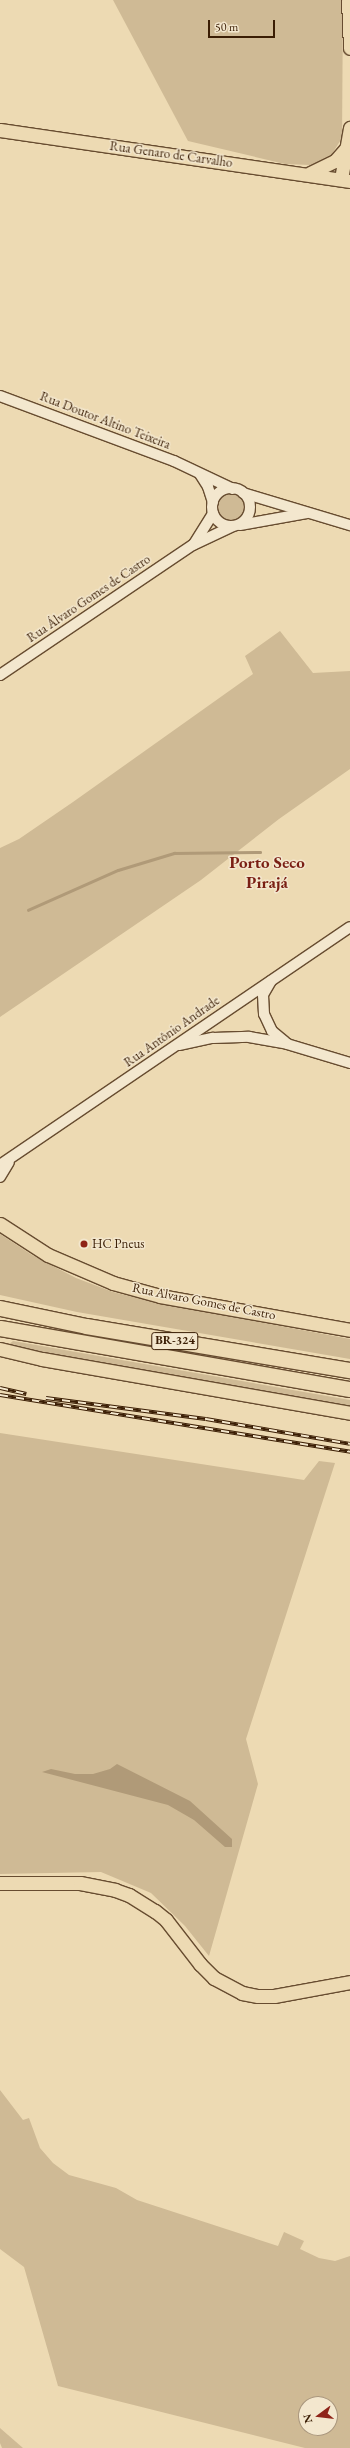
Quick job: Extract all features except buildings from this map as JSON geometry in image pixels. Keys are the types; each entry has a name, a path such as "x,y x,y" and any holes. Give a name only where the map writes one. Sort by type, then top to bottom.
{"highway":[{"path":"0,1300 86,1326"},
{"name":"BR-324","path":"0,1308 86,1326 350,1370"},
{"name":"BR-324","path":"0,1328 350,1389"}],"main road":[{"path":"348,0 350,48"},
{"path":"346,180 350,128"},
{"name":"Rua Genaro de Carvalho","path":"0,130 346,180"},
{"path":"309,174 335,161 348,146"},
{"name":"Rua Alvaro Gomes de Castro","path":"0,1224 48,1255 113,1283 160,1296 350,1330"},
{"path":"0,1349 42,1359 350,1413"},
{"path":"0,1883 80,1884 115,1890 129,1895 155,1911 166,1920 200,1964 214,1978 242,1993 258,1996 274,1996 350,1982"}],"street":[{"name":"Rua Doutor Altino Teixeira","path":"0,396 174,461 233,489"},
{"path":"193,545 213,514 213,502 208,487 200,474"},
{"path":"213,502 223,490 233,489 350,525"},
{"path":"213,514 221,524 236,526 247,517 250,511 250,504 243,493"},
{"path":"193,545 236,526 309,513"},
{"name":"Rua Álvaro Gomes de Castro","path":"0,675 193,545"},
{"name":"Rua Antônio Andrade","path":"0,1165 11,1160 274,977 350,927"},
{"path":"274,977 263,995 264,1014 272,1031 287,1044"},
{"path":"173,1047 230,1036 248,1037 287,1044 350,1063"},
{"name":"Rua Antônio Andrade","path":"0,1177 11,1160"}],"shaded area":[{"path":"113,0 343,0 342,138 330,157 310,165 285,164 188,141"},
{"path":"231,494 240,498 244,507 240,516 231,520 222,516 218,507 222,498"},
{"path":"280,631 313,673 350,671 350,769 279,819 201,880 0,1017 0,848 19,839 73,802 253,674 245,656"},
{"path":"0,1234 32,1255 76,1278 113,1292 154,1302 350,1339 350,1359 77,1312 0,1295"},
{"path":"13,1341 350,1400 350,1407 54,1356 0,1344 8,1345"},
{"path":"0,1433 304,1480 319,1461 335,1463 246,1739 258,1784 209,1956 185,1926 151,1893 101,1872 0,1874"},
{"path":"117,1764 190,1801 232,1839 232,1847 225,1847 194,1820 168,1805 42,1772 51,1769 75,1774 93,1774 110,1769"},
{"path":"0,2090 23,2120 29,2118 40,2148 53,2163 69,2175 116,2188 137,2200 278,2246 284,2232 304,2241 300,2249 319,2258 335,2261 350,2256 350,2448 305,2448 58,2386 24,2267 0,2249"},
{"path":"0,2428 23,2448 2,2448 0,2443"}],"waterway":[{"path":"28,910 118,870 174,853 260,852"}],"railway":[{"path":"0,1388 26,1394"},
{"path":"0,1395 350,1452"},
{"path":"46,1398 206,1419 350,1444"}],"place":[{"name":"HC Pneus","path":"84,1244"}],"district":[{"name":"Porto Seco Pirajá","path":"267,873"}]}
